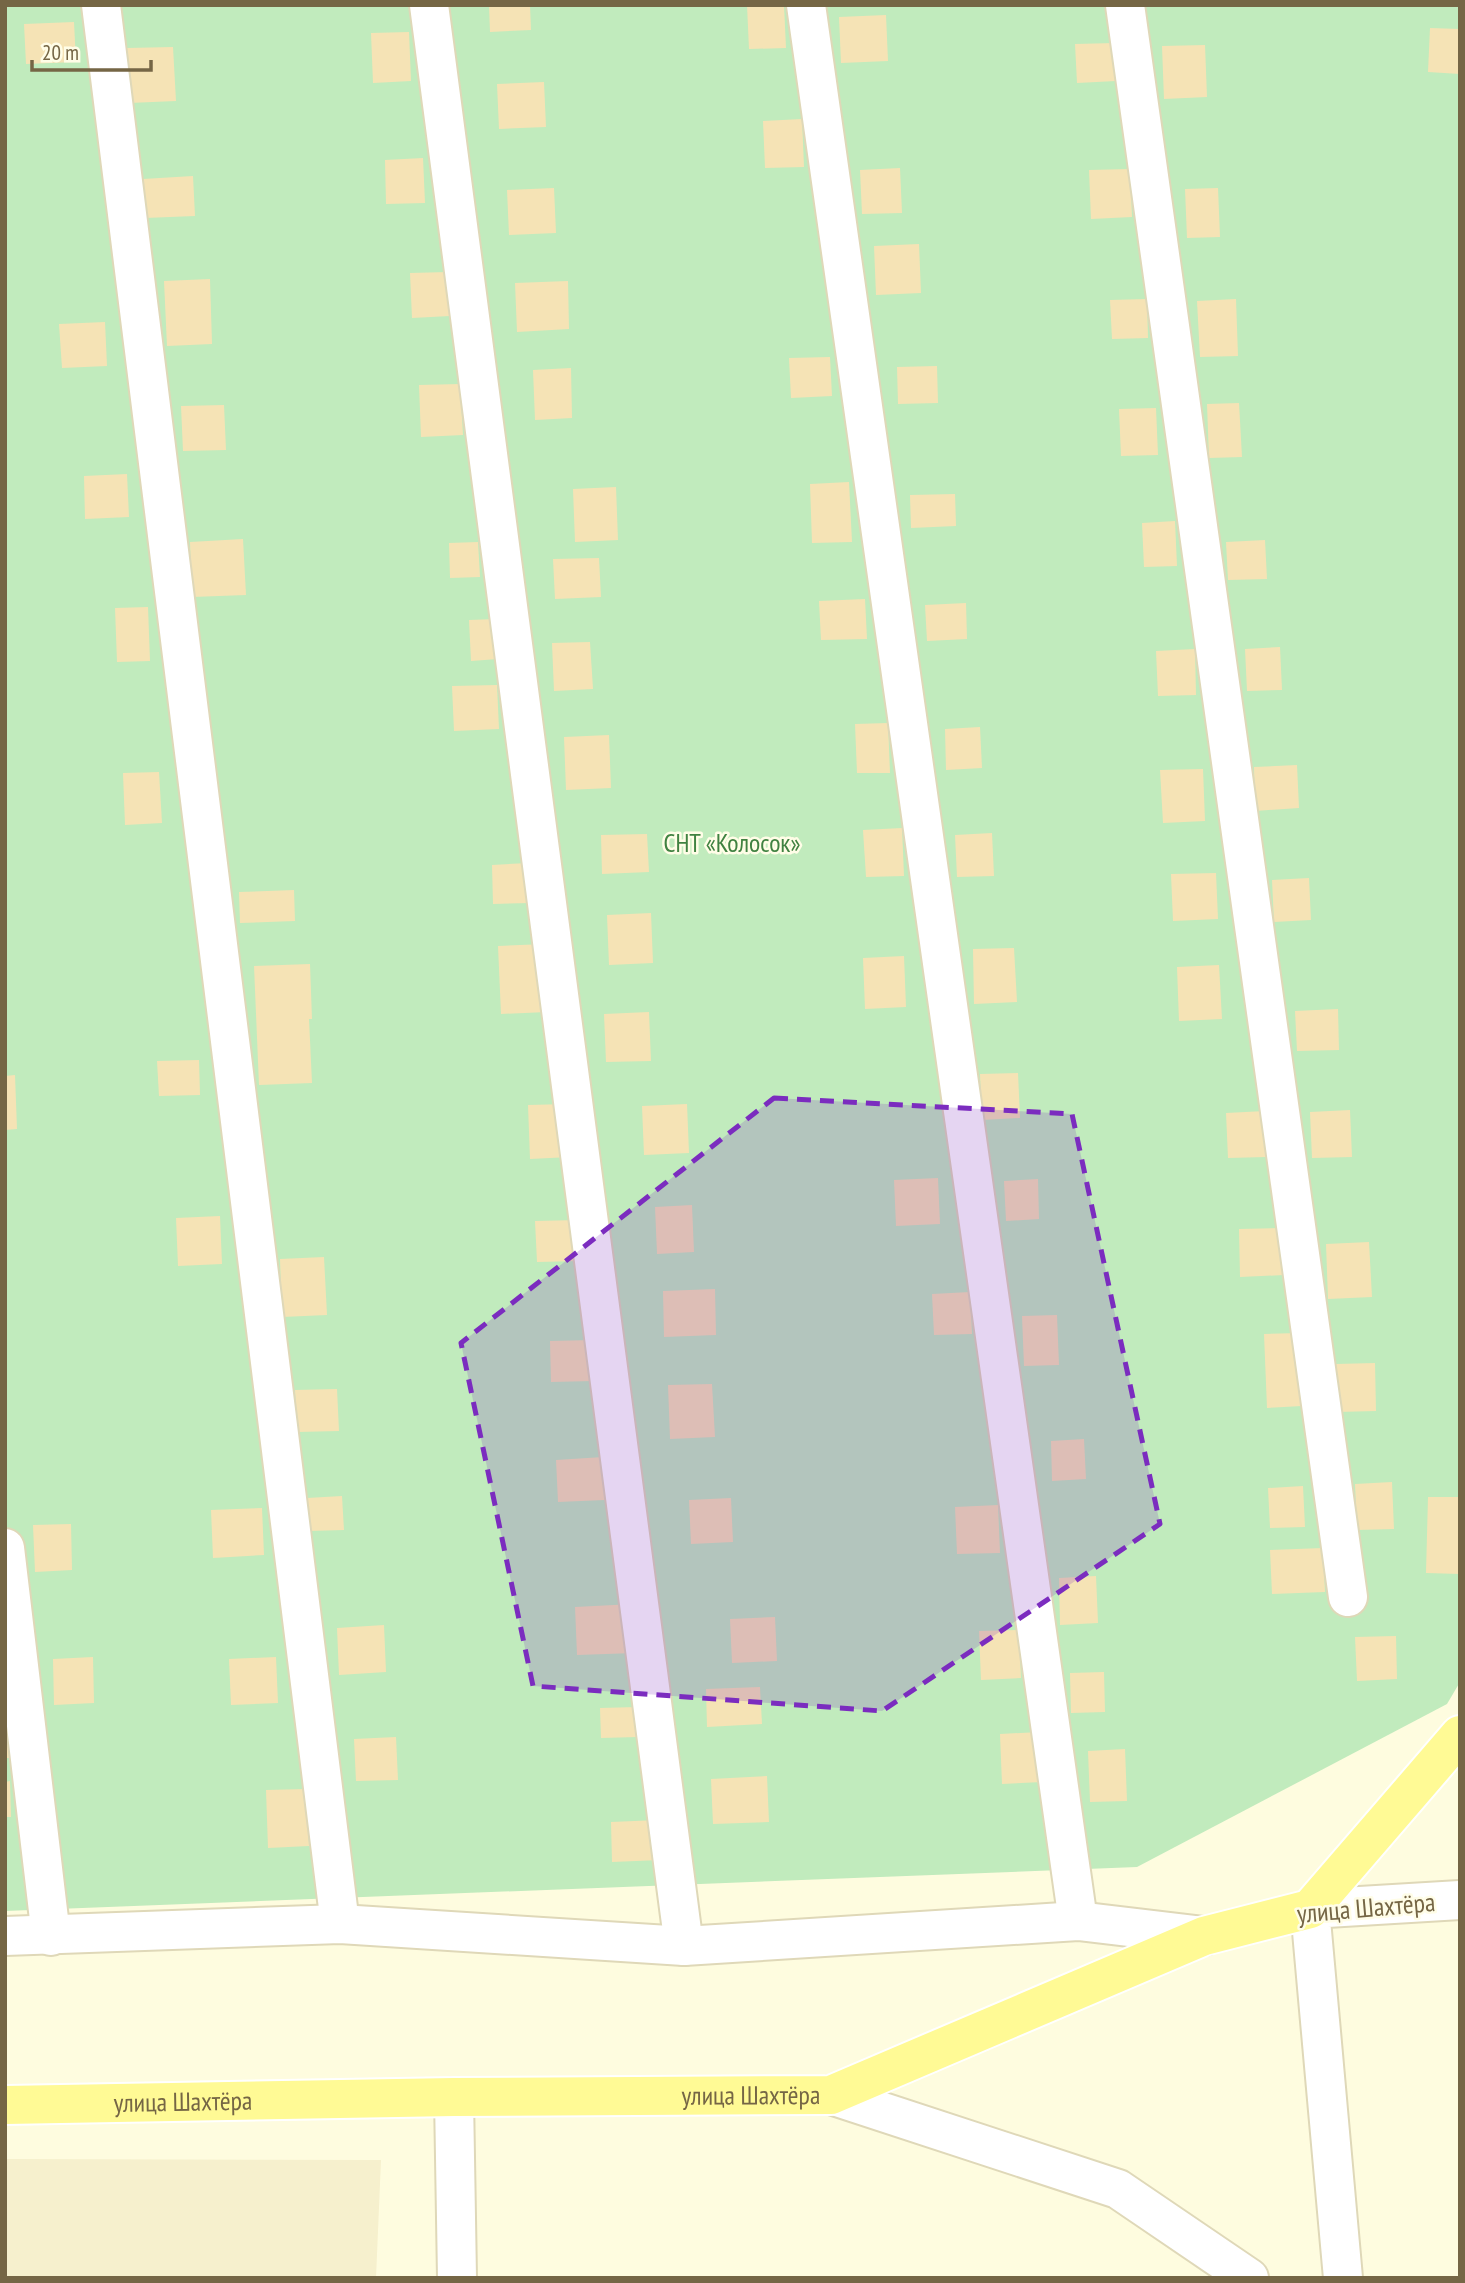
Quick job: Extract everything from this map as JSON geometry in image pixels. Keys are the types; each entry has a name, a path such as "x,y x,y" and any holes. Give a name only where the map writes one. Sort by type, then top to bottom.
{"main road":[{"path":"1310,1909 1460,1735"},
{"name":"улица Шахтёра","path":"5,2105 454,2097 831,2095 1204,1936 1310,1909"}],"street":[{"path":"101,5 340,1924"},
{"path":"429,5 684,1946"},
{"path":"806,5 1078,1921"},
{"path":"1125,5 1348,1597"},
{"path":"5,1548 51,1936"},
{"name":"улица Шахтёра","path":"1310,1909 1460,1900"},
{"path":"1310,1909 1343,2278"},
{"path":"5,1936 340,1924 684,1946 1078,1921 1204,1936"},
{"path":"831,2095 1118,2189 1249,2278"},
{"path":"454,2097 457,2278"}],"highlighted area":[{"path":"774,1098 1072,1114 1160,1524 882,1711 533,1686 461,1343"}],"shaded area":[{"path":"5,2159 381,2160 376,2278 5,2278"}],"green space":[{"name":"СНТ «Колосок»","path":"5,5 1460,5 1460,1682 1447,1704 1137,1867 5,1911"}],"building":[{"path":"489,5 530,5 531,30 490,32"},
{"path":"747,5 784,5 786,48 749,49"},
{"path":"886,15 888,61 841,63 839,17"},
{"path":"74,22 76,62 26,64 24,24"},
{"path":"1430,28 1460,29 1460,74 1428,72"},
{"path":"409,32 411,81 373,83 371,33"},
{"path":"1115,43 1116,81 1077,83 1075,44"},
{"path":"1205,45 1207,97 1164,99 1162,46"},
{"path":"173,47 176,101 129,103 127,48"},
{"path":"544,82 546,127 499,129 497,84"},
{"path":"802,119 804,167 765,168 763,121"},
{"path":"423,158 425,203 386,204 385,160"},
{"path":"900,168 902,213 862,214 860,170"},
{"path":"1130,169 1132,217 1091,219 1089,170"},
{"path":"193,176 195,216 145,218 143,179"},
{"path":"554,188 556,233 509,235 507,190"},
{"path":"1218,188 1220,237 1187,238 1185,189"},
{"path":"919,244 921,293 876,295 874,246"},
{"path":"448,272 450,316 412,318 410,273"},
{"path":"210,279 212,344 167,346 164,281"},
{"path":"568,281 569,329 517,332 515,283"},
{"path":"1147,299 1148,338 1112,339 1110,300"},
{"path":"1236,299 1238,356 1200,357 1197,301"},
{"path":"105,322 107,366 62,368 59,324"},
{"path":"830,357 832,396 791,398 789,358"},
{"path":"937,366 938,403 898,404 897,367"},
{"path":"571,368 572,418 535,420 533,370"},
{"path":"460,384 463,435 421,437 419,385"},
{"path":"1239,403 1242,457 1209,458 1207,404"},
{"path":"224,405 226,450 183,451 181,406"},
{"path":"1156,408 1158,455 1121,456 1119,409"},
{"path":"127,474 129,517 85,519 84,476"},
{"path":"849,482 852,542 812,543 810,484"},
{"path":"616,487 618,540 575,542 573,489"},
{"path":"955,494 956,526 911,528 910,495"},
{"path":"1175,521 1177,566 1144,567 1142,523"},
{"path":"243,539 246,595 192,597 190,542"},
{"path":"1265,540 1267,579 1228,580 1226,542"},
{"path":"478,542 480,577 450,578 449,543"},
{"path":"599,558 601,597 555,599 553,559"},
{"path":"865,599 867,639 821,640 819,601"},
{"path":"966,603 967,639 927,641 925,605"},
{"path":"148,607 150,661 117,662 115,608"},
{"path":"496,619 498,659 471,661 469,620"},
{"path":"590,642 593,689 554,691 552,643"},
{"path":"1280,647 1282,690 1247,691 1245,649"},
{"path":"1195,649 1196,695 1158,696 1156,651"},
{"path":"497,685 499,729 454,731 452,686"},
{"path":"888,723 890,773 857,773 855,724"},
{"path":"980,727 982,768 946,770 945,729"},
{"path":"609,735 611,788 566,790 564,737"},
{"path":"1297,765 1299,808 1255,811 1254,767"},
{"path":"1203,769 1205,821 1163,823 1160,770"},
{"path":"159,772 162,823 125,825 123,773"},
{"path":"902,828 904,876 866,877 863,830"},
{"path":"992,833 994,876 957,877 955,835"},
{"path":"647,834 649,872 602,874 601,835"},
{"path":"528,863 530,903 493,904 492,865"},
{"path":"1216,873 1218,919 1173,921 1171,874"},
{"path":"1309,878 1311,920 1274,922 1272,880"},
{"path":"294,890 295,921 240,923 239,892"},
{"path":"651,913 653,963 609,965 607,915"},
{"path":"545,944 547,1012 501,1014 498,946"},
{"path":"1014,948 1017,1002 974,1004 973,949"},
{"path":"904,956 906,1007 865,1009 863,958"},
{"path":"310,964 312,1083 259,1085 254,966"},
{"path":"1219,965 1222,1019 1179,1021 1177,967"},
{"path":"1338,1009 1339,1050 1297,1051 1295,1011"},
{"path":"649,1012 651,1061 606,1062 604,1014"},
{"path":"199,1060 200,1095 159,1096 157,1061"},
{"path":"1018,1073 1020,1118 982,1120 980,1074"},
{"path":"15,1075 17,1129 5,1130 5,1076"},
{"path":"568,1104 570,1157 530,1159 528,1105"},
{"path":"687,1104 689,1153 644,1155 642,1106"},
{"path":"1350,1110 1352,1157 1312,1158 1310,1112"},
{"path":"1265,1111 1266,1157 1228,1158 1226,1113"},
{"path":"938,1178 940,1224 896,1226 894,1180"},
{"path":"1038,1179 1039,1219 1006,1221 1004,1181"},
{"path":"692,1205 694,1252 657,1254 655,1207"},
{"path":"220,1216 222,1264 178,1266 176,1218"},
{"path":"578,1220 580,1261 537,1262 535,1221"},
{"path":"1282,1228 1284,1275 1240,1277 1239,1229"},
{"path":"1369,1242 1372,1297 1328,1299 1326,1244"},
{"path":"324,1257 327,1315 282,1317 280,1259"},
{"path":"715,1289 716,1335 664,1337 663,1291"},
{"path":"970,1292 972,1334 934,1335 932,1294"},
{"path":"1057,1315 1059,1365 1024,1366 1022,1316"},
{"path":"1299,1333 1302,1406 1267,1408 1264,1334"},
{"path":"593,1340 594,1381 551,1382 550,1341"},
{"path":"1375,1363 1376,1411 1337,1412 1336,1364"},
{"path":"712,1384 715,1437 670,1439 668,1385"},
{"path":"337,1389 339,1431 297,1432 295,1390"},
{"path":"1084,1439 1086,1479 1052,1481 1051,1441"},
{"path":"603,1457 605,1500 558,1502 556,1460"},
{"path":"1392,1482 1394,1529 1357,1530 1355,1484"},
{"path":"1303,1486 1305,1527 1270,1528 1268,1488"},
{"path":"342,1496 344,1530 309,1531 307,1498"},
{"path":"1428,1497 1460,1497 1460,1574 1426,1573"},
{"path":"731,1498 733,1542 691,1544 689,1500"},
{"path":"998,1505 1000,1553 957,1554 955,1507"},
{"path":"262,1508 264,1555 213,1558 211,1510"},
{"path":"71,1524 72,1570 35,1572 33,1525"},
{"path":"1323,1548 1325,1592 1272,1594 1270,1550"},
{"path":"1096,1576 1098,1623 1060,1625 1059,1578"},
{"path":"633,1604 635,1653 577,1655 575,1607"},
{"path":"775,1617 777,1661 732,1663 730,1619"},
{"path":"384,1625 386,1672 339,1675 337,1628"},
{"path":"1019,1630 1021,1678 981,1680 979,1631"},
{"path":"1396,1636 1397,1679 1357,1681 1355,1637"},
{"path":"93,1657 94,1703 54,1705 53,1659"},
{"path":"276,1657 278,1703 231,1705 229,1659"},
{"path":"1104,1672 1105,1712 1071,1713 1070,1673"},
{"path":"760,1687 762,1724 707,1727 706,1689"},
{"path":"637,1707 638,1737 601,1738 600,1708"},
{"path":"7,1724 9,1758 5,1758"},
{"path":"1040,1732 1042,1782 1002,1784 1000,1734"},
{"path":"396,1737 398,1780 356,1781 354,1739"},
{"path":"1125,1749 1127,1801 1090,1802 1088,1751"},
{"path":"767,1776 769,1822 713,1824 711,1779"},
{"path":"10,1781 11,1817 5,1817 5,1782"},
{"path":"306,1789 309,1846 268,1848 266,1790"},
{"path":"658,1820 660,1860 612,1862 611,1822"}]}
